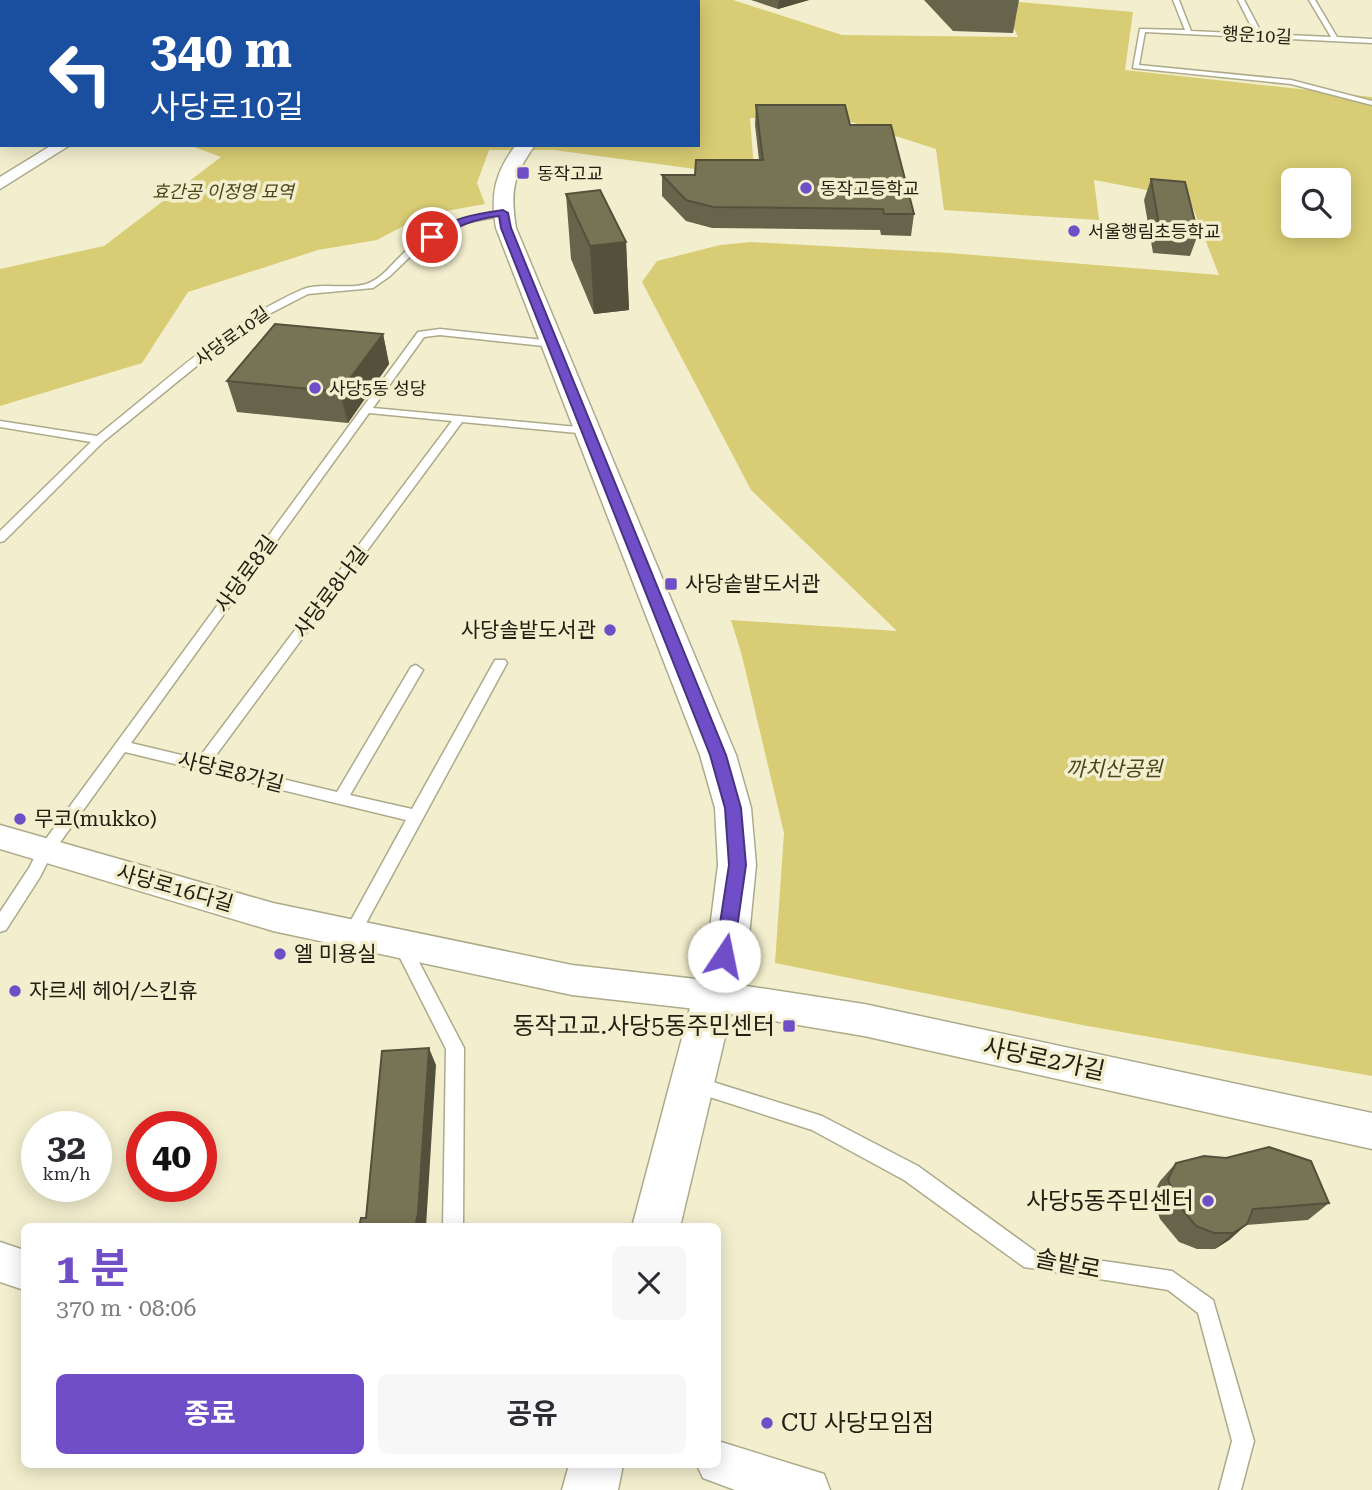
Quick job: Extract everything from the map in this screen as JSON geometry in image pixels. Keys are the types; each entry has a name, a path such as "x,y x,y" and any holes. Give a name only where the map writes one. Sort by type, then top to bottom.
{"street":[{"path":"0,184 60,147"},
{"path":"525,147 502,182 506,228 718,755 733,808 737,865 729,936 657,1223"},
{"name":"사당로16다길","path":"0,837 273,917 572,980 714,996"},
{"name":"사당로2가길","path":"714,996 864,1020 1372,1131"},
{"path":"0,1262 21,1269"},
{"path":"721,1464 808,1490"},
{"path":"590,1490 595,1468"}],"lane":[{"path":"1176,0 1189,32"},
{"path":"1241,0 1259,35"},
{"path":"1312,0 1335,39"},
{"name":"행운10길","path":"1371,103 1291,82 1135,67 1142,30 1372,41"},
{"name":"사당로10길","path":"0,538 99,440 243,324 306,291 370,286 378,282 412,250 453,224 473,217 503,213"},
{"name":"사당로8길","path":"0,925 35,872 45,851 421,334 440,332 553,344"},
{"path":"365,410 588,431"},
{"name":"사당로8나길","path":"202,764 459,419"},
{"path":"0,424 99,440"},
{"path":"352,933 500,663"},
{"path":"341,798 416,670"},
{"name":"사당로8가길","path":"121,746 415,816"},
{"path":"401,944 455,1048 453,1223"},
{"name":"솔밭로","path":"692,1084 816,1122 911,1173 1031,1260 1172,1281 1181,1287 1206,1307 1243,1441 1230,1490"}],"green space":[{"name":"까치산공원","path":"700,0 733,0 842,35 1018,37 1007,13 995,0 1133,12 1125,70 1372,97 1372,1076 1082,1025 775,963 784,833 731,620 897,631 751,490 642,282 657,261 720,245 751,242 949,253 1219,275 1189,198 1094,180 1099,220 944,210 936,149 836,117 750,118 754,169 695,169 554,150 489,150 477,183 485,204 424,215 377,240 318,250 188,292 142,363 0,406 0,269 104,246 221,157 194,147 700,147"}],"building":[{"path":"756,105 845,105 850,125 891,125 914,214 884,214 883,209 713,207 686,200 662,175 695,175 696,160 763,160"},
{"path":"1151,179 1185,182 1198,234 1160,231"},
{"path":"600,190 626,242 590,246 566,194"},
{"path":"275,324 383,334 340,392 227,381"},
{"path":"429,1048 416,1223 360,1223 361,1218 366,1218 382,1051"},
{"path":"1269,1147 1311,1161 1329,1203 1253,1209 1247,1224 1233,1233 1214,1233 1196,1226 1176,1202 1168,1179 1176,1163 1204,1156 1226,1158"}],"place":[{"name":"동작고교","path":"523,173"},
{"name":"동작고등학교","path":"806,188"},
{"name":"서울행림초등학교","path":"1074,231"},
{"name":"사당5동 성당","path":"315,388"},
{"name":"사당솥발도서관","path":"671,584"},
{"name":"사당솔밭도서관","path":"610,630"},
{"name":"무코(mukko)","path":"20,819"},
{"name":"엘 미용실","path":"280,954"},
{"name":"자르세 헤어/스킨휴","path":"15,991"},
{"name":"동작고교.사당5동주민센터","path":"789,1026"},
{"name":"사당5동주민센터","path":"1208,1201"},
{"name":"CU 사당모임점","path":"767,1423"}],"route":[{"path":"432,237 453,224 473,217 503,213 506,228 718,755 733,808 737,865 729,936 724,956"}],"park label":[{"name":"효간공 이정영 묘역","path":"223,191"}]}
